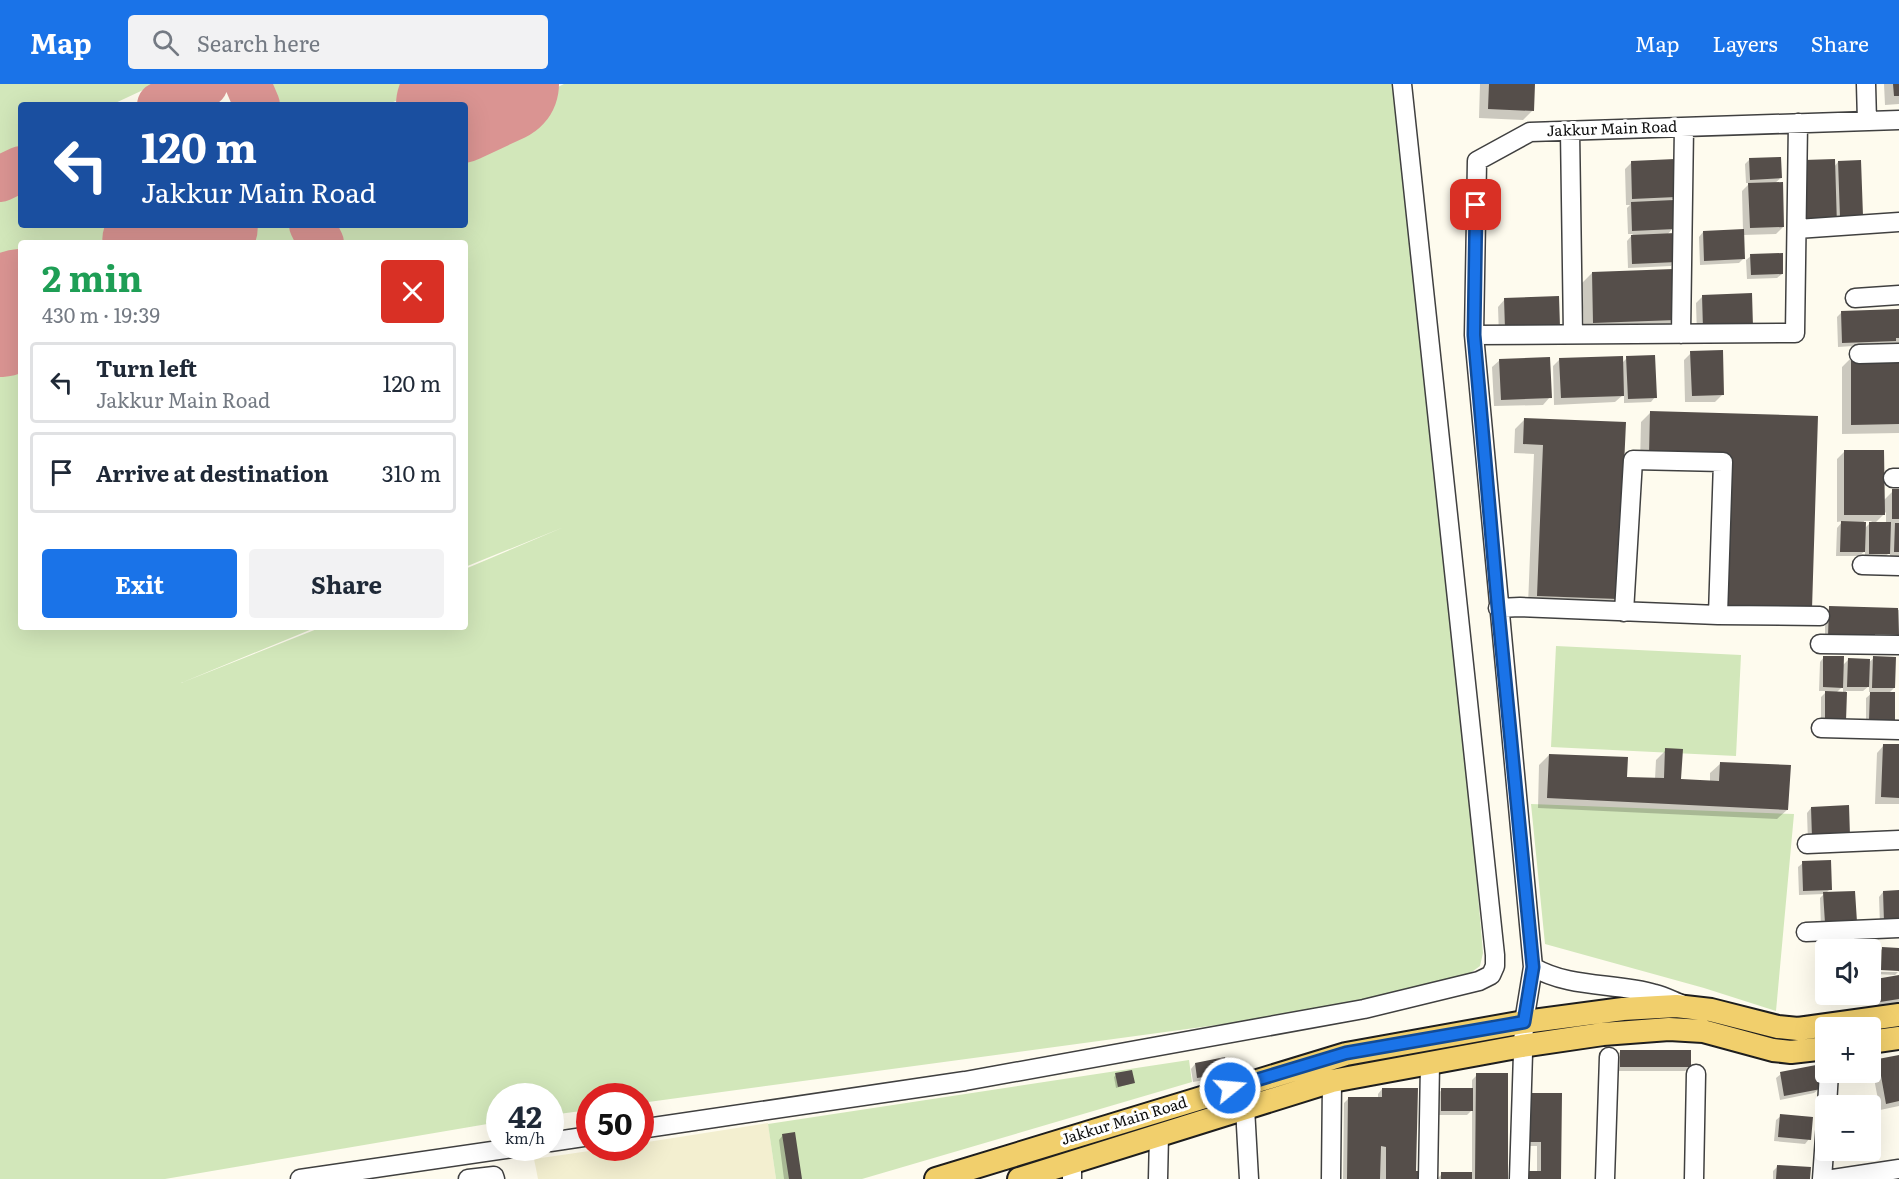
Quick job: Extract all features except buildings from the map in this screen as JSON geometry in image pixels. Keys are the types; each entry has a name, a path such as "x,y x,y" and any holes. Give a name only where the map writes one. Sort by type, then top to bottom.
{"main road":[{"path":"1524,1022 1623,1009 1688,1007 1711,1010 1778,1027 1798,1029 1899,1015"},
{"name":"Jakkur Main Road","path":"936,1179 1346,1053 1524,1022"},
{"path":"1522,1047 1603,1034 1670,1029 1703,1031 1773,1050 1791,1052 1815,1049"},
{"path":"1881,1040 1899,1038"},
{"name":"Jakkur Main Road","path":"1019,1179 1072,1171 1159,1135 1332,1081 1522,1047"}],"street":[{"path":"654,1127 965,1081 1364,1009 1479,981 1491,975 1495,966 1495,955 1402,84"},
{"path":"1866,84 1867,121"},
{"name":"Jakkur Main Road","path":"1522,1047 1533,967 1474,335 1477,161 1530,132 1899,120"},
{"path":"1474,335 1795,333 1798,123"},
{"path":"1681,334 1683,127"},
{"path":"1570,131 1573,334"},
{"path":"1797,229 1899,222"},
{"path":"1855,298 1899,296"},
{"path":"1858,354 1899,353"},
{"path":"1624,612 1633,460 1723,462 1718,615"},
{"path":"1862,565 1899,566"},
{"path":"1498,608 1820,616"},
{"path":"1820,644 1899,645"},
{"path":"1821,728 1899,730"},
{"path":"1807,844 1899,840"},
{"path":"1806,932 1899,928"},
{"path":"1533,967 1562,980 1655,993 1688,1007"},
{"path":"1519,1179 1522,1047"},
{"path":"1605,1179 1609,1057"},
{"path":"1428,1179 1430,1064"},
{"path":"1694,1179 1696,1074"},
{"path":"1331,1179 1332,1081"},
{"path":"1245,1108 1249,1179"},
{"path":"1158,1179 1159,1135"},
{"path":"300,1179 486,1152"},
{"path":"1822,1179 1823,1161"},
{"path":"1833,1179 1899,1169"},
{"path":"468,1179 494,1176 495,1179"}],"shaded area":[{"path":"768,1123 776,1179 538,1179 534,1161 564,1161 564,1155 576,1153 576,1161 654,1161 654,1141"}],"green space":[{"path":"0,84 156,84 117,102 18,102 18,148 0,156"},
{"path":"272,84 431,84 393,102 278,102"},
{"path":"564,84 1392,84 1463,720 1483,953 1480,966 1469,974 1305,1013 654,1101 654,1083 576,1083 576,1112 564,1113 564,1083 486,1083 486,1124 165,1179 0,1179 0,347 18,338 18,630 310,630 181,683 314,630 468,630 468,568 564,527 468,566 468,240 341,240 336,228 468,228 468,130"},
{"path":"18,191 18,228 128,228 102,240 18,240 18,278 0,287 0,200"},
{"path":"256,228 292,228 298,240 230,240"},
{"path":"1556,646 1741,655 1736,756 1551,747"},
{"path":"1531,804 1794,814 1776,1011 1704,988 1545,944"},
{"path":"1189,1060 1192,1082 862,1179 776,1179 768,1124"}],"taxiway":[{"path":"166,102 205,84"},
{"path":"248,84 256,102"},
{"path":"0,179 18,170"},
{"path":"314,228 320,240"}],"runway":[{"path":"461,102 500,84"},
{"path":"167,240 193,228"},
{"path":"0,318 18,309"}],"route":[{"path":"1230,1088 1346,1053 1524,1022 1533,967 1474,335 1476,205"}]}
